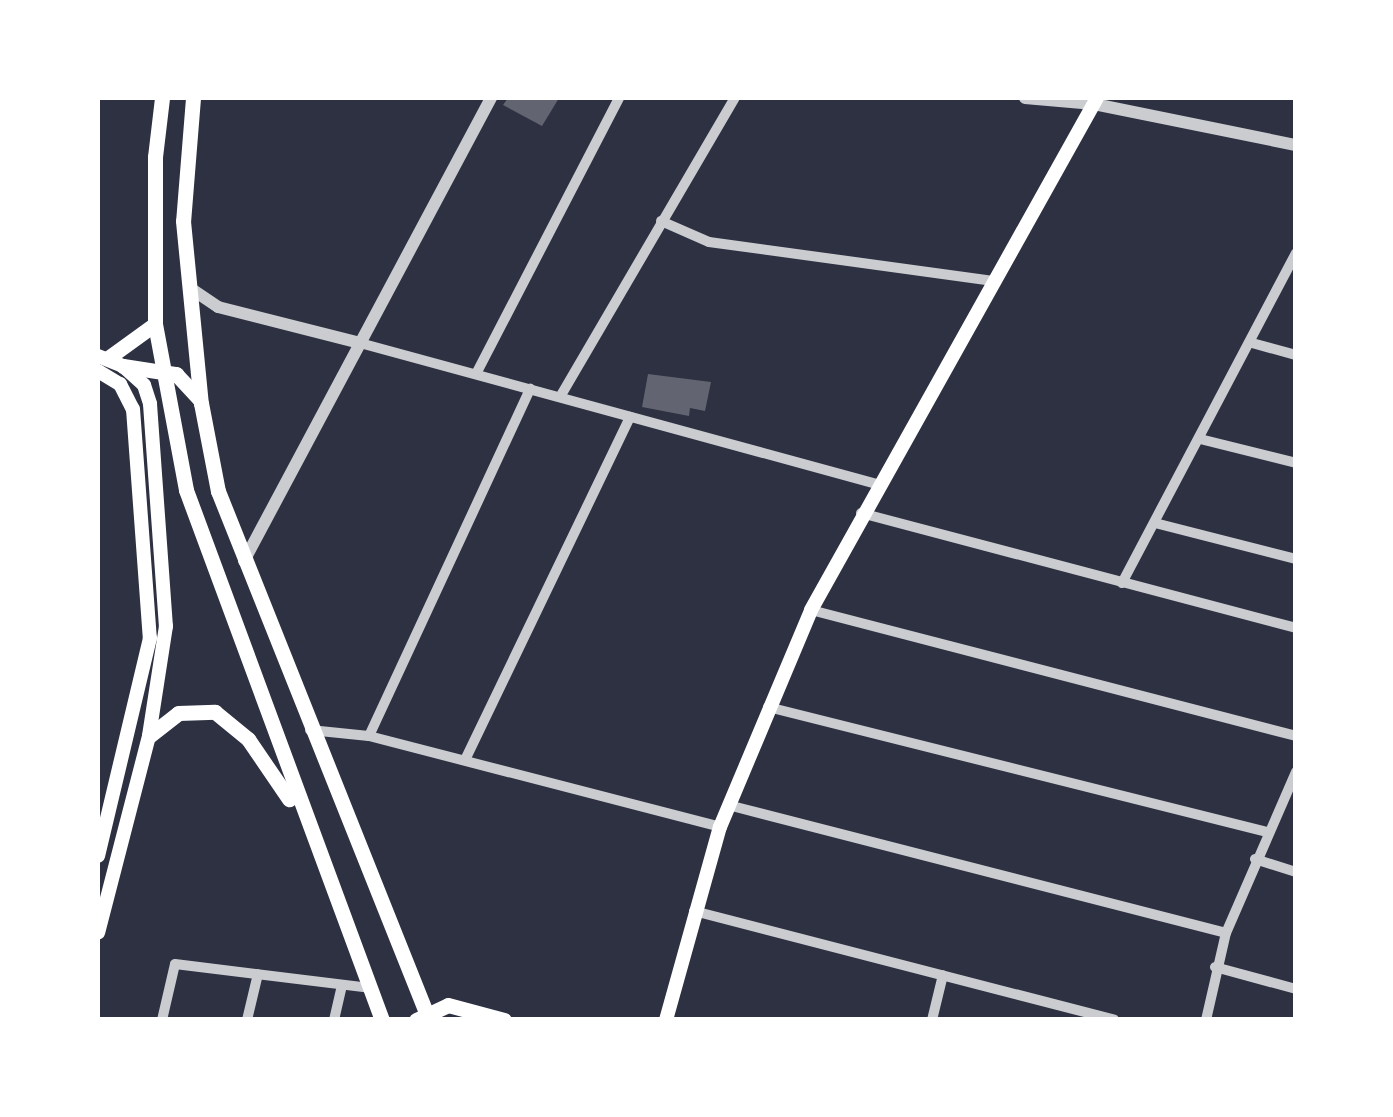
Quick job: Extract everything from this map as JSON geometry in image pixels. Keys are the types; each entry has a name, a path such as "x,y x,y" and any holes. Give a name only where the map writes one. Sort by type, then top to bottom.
{"main road":[{"path":"162,98 155,156 156,324 162,369 202,546 382,1020"},
{"path":"193,98 184,220 201,403 218,491 424,1017 448,1006 504,1020"},
{"path":"669,1019 693,911 720,826 811,610 861,513 1095,100"},
{"path":"101,362 156,324"},
{"path":"101,362 162,369 188,383 201,403"},
{"path":"98,856 132,732 150,638 136,431 128,395 101,362"},
{"path":"98,932 149,736 166,626 160,494 150,404 144,386 123,366"},
{"path":"149,736 178,713 215,712 248,739 304,821"},
{"path":"132,732 149,736"}],"street":[{"path":"244,561 491,98"},
{"path":"476,374 619,98"},
{"path":"560,398 735,98"},
{"path":"1024,98 1095,100 1296,145"},
{"path":"661,222 709,242 993,280"},
{"path":"1122,582 1252,343 1295,253"},
{"path":"190,288 218,307 878,484"},
{"path":"1252,343 1296,355"},
{"path":"369,736 530,389"},
{"path":"465,760 630,416"},
{"path":"1200,439 1296,462"},
{"path":"861,513 1296,628"},
{"path":"1155,522 1296,559"},
{"path":"811,610 1296,736"},
{"path":"768,707 1267,832"},
{"path":"309,730 369,736 720,826"},
{"path":"1206,1020 1215,967 1226,933 1254,858 1295,776"},
{"path":"728,805 1226,933"},
{"path":"1254,858 1296,872"},
{"path":"693,911 1114,1020"},
{"path":"162,1020 175,964 370,988"},
{"path":"1215,967 1296,989"},
{"path":"247,1020 258,974"},
{"path":"932,1020 942,976"},
{"path":"334,1020 342,986"}],"building":[{"path":"508,98 559,98 542,126 503,105"},
{"path":"648,374 711,382 705,411 690,408 689,416 642,407"}]}
